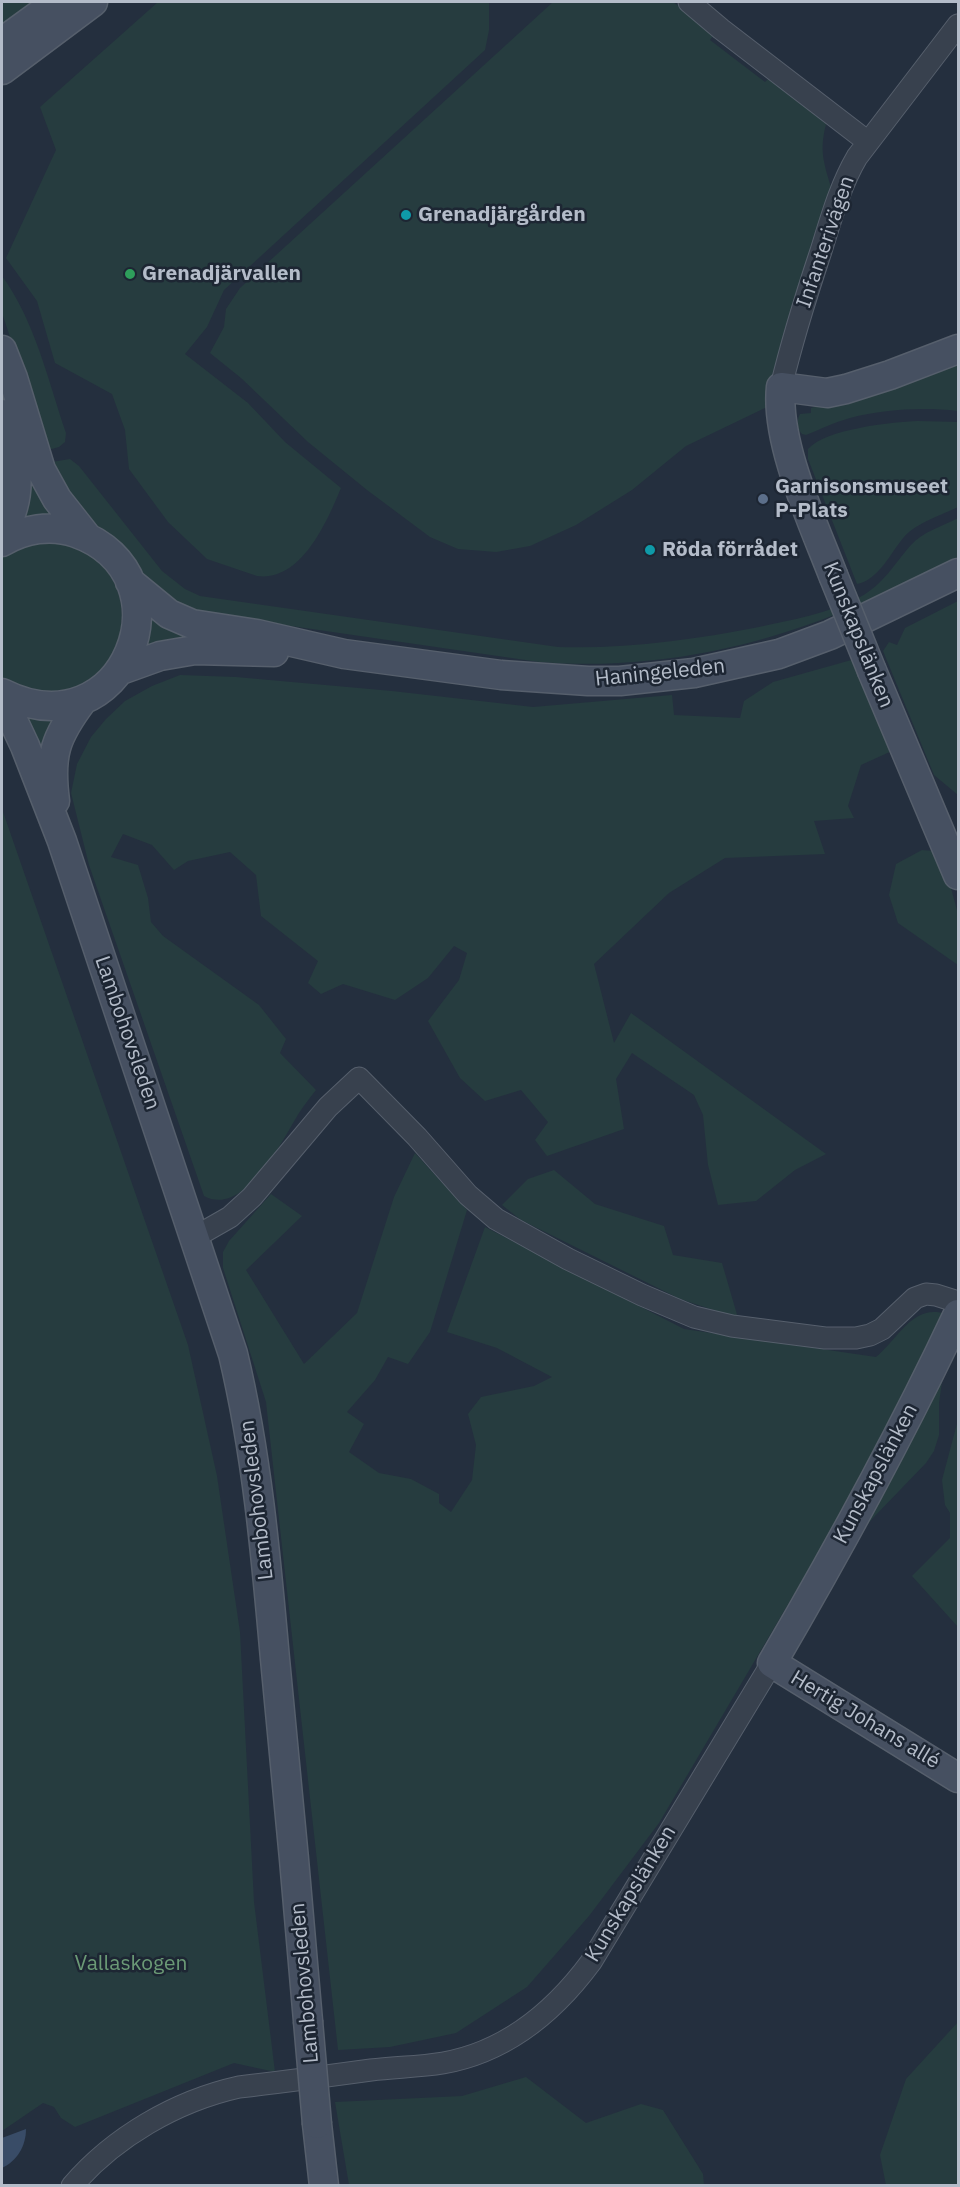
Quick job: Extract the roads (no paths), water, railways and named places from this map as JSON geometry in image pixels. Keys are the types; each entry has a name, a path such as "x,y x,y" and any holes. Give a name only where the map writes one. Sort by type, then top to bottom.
{"main road":[{"path":"2,42 57,2"},
{"path":"2,70 93,2"},
{"path":"781,387 827,393 846,389 958,349"},
{"path":"2,350 42,470 57,499 87,537"},
{"name":"Kunskapslänken","path":"781,387 780,409 796,480 872,671 958,875"},
{"path":"2,414 17,477 16,501 2,534"},
{"path":"2,542 29,530 49,528 87,537 105,548 119,564 130,582 136,604 137,627 132,650 121,670 104,688 83,700 62,706 40,706 18,702 2,695"},
{"name":"Haningeleden","path":"130,582 169,614 192,624 257,634 344,654 501,675 620,681 694,673 779,654 830,635 958,573"},
{"name":"Haningeleden","path":"121,670 160,656 195,650 344,654"},
{"name":"Lambohovsleden","path":"2,695 25,746 62,841 195,1237 233,1354 246,1407 255,1460 324,2186"},
{"name":"Lambohovsleden","path":"62,841 55,799 53,759 56,743 66,723 83,700"},
{"name":"Kunskapslänken","path":"772,1663 846,1531 940,1353 958,1314"},
{"name":"Hertig Johans allé","path":"772,1663 958,1778"}],"street":[{"path":"689,2 868,142"},
{"name":"Infanterivägen","path":"781,387 837,201 849,171 868,142 958,25"},
{"path":"195,1237 230,1217 252,1197 328,1107 359,1078 417,1137 468,1194 496,1219 568,1259 694,1317 732,1326 825,1338 856,1338 882,1329 915,1298 926,1294 958,1302"},
{"name":"Kunskapslänken","path":"72,2186 98,2159 140,2128 207,2096 239,2087 445,2062 490,2048 538,2020 559,2001 591,1962 772,1663"}],"water":[{"path":"26,2129 20,2152 2,2168 2,2138"}],"place":[{"name":"Grenadjärgården","path":"406,215"},
{"name":"Grenadjärvallen","path":"130,274"},
{"name":"Garnisonsmuseet P-Plats","path":"763,499"},
{"name":"Röda förrådet","path":"650,550"}],"park label":[{"name":"Vallaskogen","path":"131,1964"}]}
